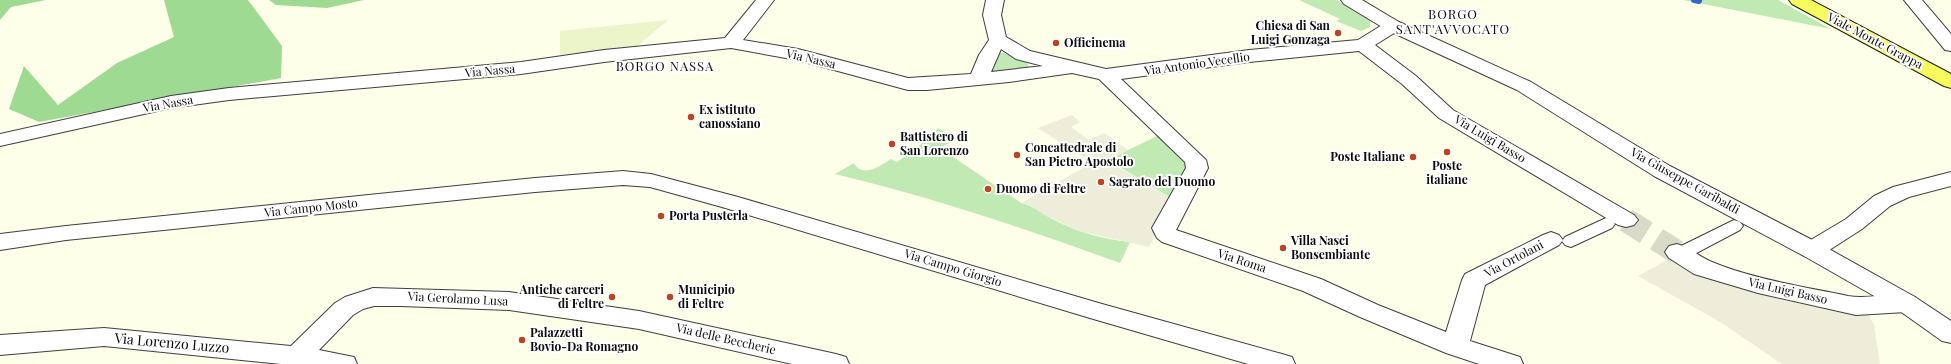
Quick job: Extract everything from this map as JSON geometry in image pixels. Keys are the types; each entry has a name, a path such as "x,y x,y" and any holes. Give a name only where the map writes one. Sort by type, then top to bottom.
{"main road":[{"name":"Viale Monte Grappa","path":"1798,0 1951,82"}],"street":[{"path":"731,43 765,0"},
{"path":"995,0 992,14 992,24 998,40 1023,54 1068,68"},
{"name":"Via Giuseppe Garibaldi","path":"1350,0 1393,26 1524,86 1662,171 1812,250 1906,303 1951,334"},
{"path":"1913,0 1951,46"},
{"name":"Via Antonio Vecellio","path":"1068,68 1106,75 1249,56 1363,45 1393,26"},
{"path":"979,79 988,55 998,40"},
{"name":"Via Nassa","path":"0,140 171,102 229,94 281,88 521,68 604,56 731,43 798,55 908,84 928,84 979,79 1068,68"},
{"name":"Via Luigi Basso","path":"1363,45 1409,80 1446,114 1626,220"},
{"name":"Via Roma","path":"1106,75 1195,160 1197,168 1164,228 1165,233 1170,237 1312,284 1369,311 1455,346 1510,364"},
{"name":"Via Campo Mosto","path":"0,242 114,228 535,185 623,178"},
{"name":"Via Campo Giorgio","path":"623,178 651,182 730,202 1112,316 1282,364"},
{"path":"1812,250 1854,224 1882,201 1901,192 1951,179"},
{"path":"1561,241 1606,224"},
{"path":"1678,253 1734,226"},
{"name":"Via Ortolani","path":"1455,346 1474,280 1561,241"},
{"name":"Via Luigi Basso","path":"1678,253 1703,268 1758,285 1856,306 1906,303"},
{"name":"Via Gerolamo Lusa","path":"297,356 344,309 354,303 373,298 401,296 508,301 639,320"},
{"name":"Via delle Beccherie","path":"639,320 836,364"},
{"name":"Via Lorenzo Luzzo","path":"0,345 104,337 127,338 297,356 344,364"}],"green space":[{"path":"0,0 46,0 11,7 0,20"},
{"path":"164,0 248,0 282,46 281,78 39,122 9,109 24,66 58,105 117,63 174,37"},
{"path":"269,0 364,0 327,8 276,5"},
{"path":"1299,0 1337,0 1369,19 1370,27 1361,31 1336,21 1340,19"},
{"path":"1683,0 1778,0 1831,29"},
{"path":"668,20 636,47 560,55 560,31"},
{"path":"998,53 1004,53 1027,63 1029,67 990,73"},
{"path":"938,128 957,139 940,148 1021,203 1031,206 1056,221 1074,229 1101,237 1130,242 1120,263 979,214 835,174 854,163 858,168 867,170 877,167 891,159 897,162 929,138"},
{"path":"1161,134 1188,163 1185,179 1173,199 1108,160"}],"shaded area":[{"name":"Sagrato del Duomo","path":"1072,115 1080,122 1071,127 1089,140 1104,133 1128,150 1108,161 1173,199 1149,247 1078,231 1044,215 1032,206 1021,203 1092,163 1038,128"},
{"path":"1676,255 1868,314 1874,325 1880,364 1782,364 1722,323 1638,276"}],"waterway":[{"path":"1694,0 1699,1"}],"tunnel":[{"path":"1626,220 1677,252"}],"place":[{"name":"Chiesa di San Luigi Gonzaga","path":"1338,33"},
{"name":"Officinema","path":"1056,43"},
{"name":"Ex istituto canossiano","path":"691,117"},
{"name":"Battistero di San Lorenzo","path":"892,144"},
{"name":"Poste italiane","path":"1447,152"},
{"name":"Concattedrale di San Pietro Apostolo","path":"1017,155"},
{"name":"Poste Italiane","path":"1413,157"},
{"name":"Sagrato del Duomo","path":"1101,182"},
{"name":"Duomo di Feltre","path":"988,189"},
{"name":"Porta Pusterla","path":"661,216"},
{"name":"Villa Nasci Bonsembiante","path":"1283,248"},
{"name":"Antiche carceri di Feltre","path":"612,297"},
{"name":"Municipio di Feltre","path":"670,297"},
{"name":"Palazzetti Bovio-Da Romagno","path":"522,340"}],"district":[{"name":"BORGO SANT'AVVOCATO","path":"1453,22"},
{"name":"BORGO NASSA","path":"665,66"}]}
